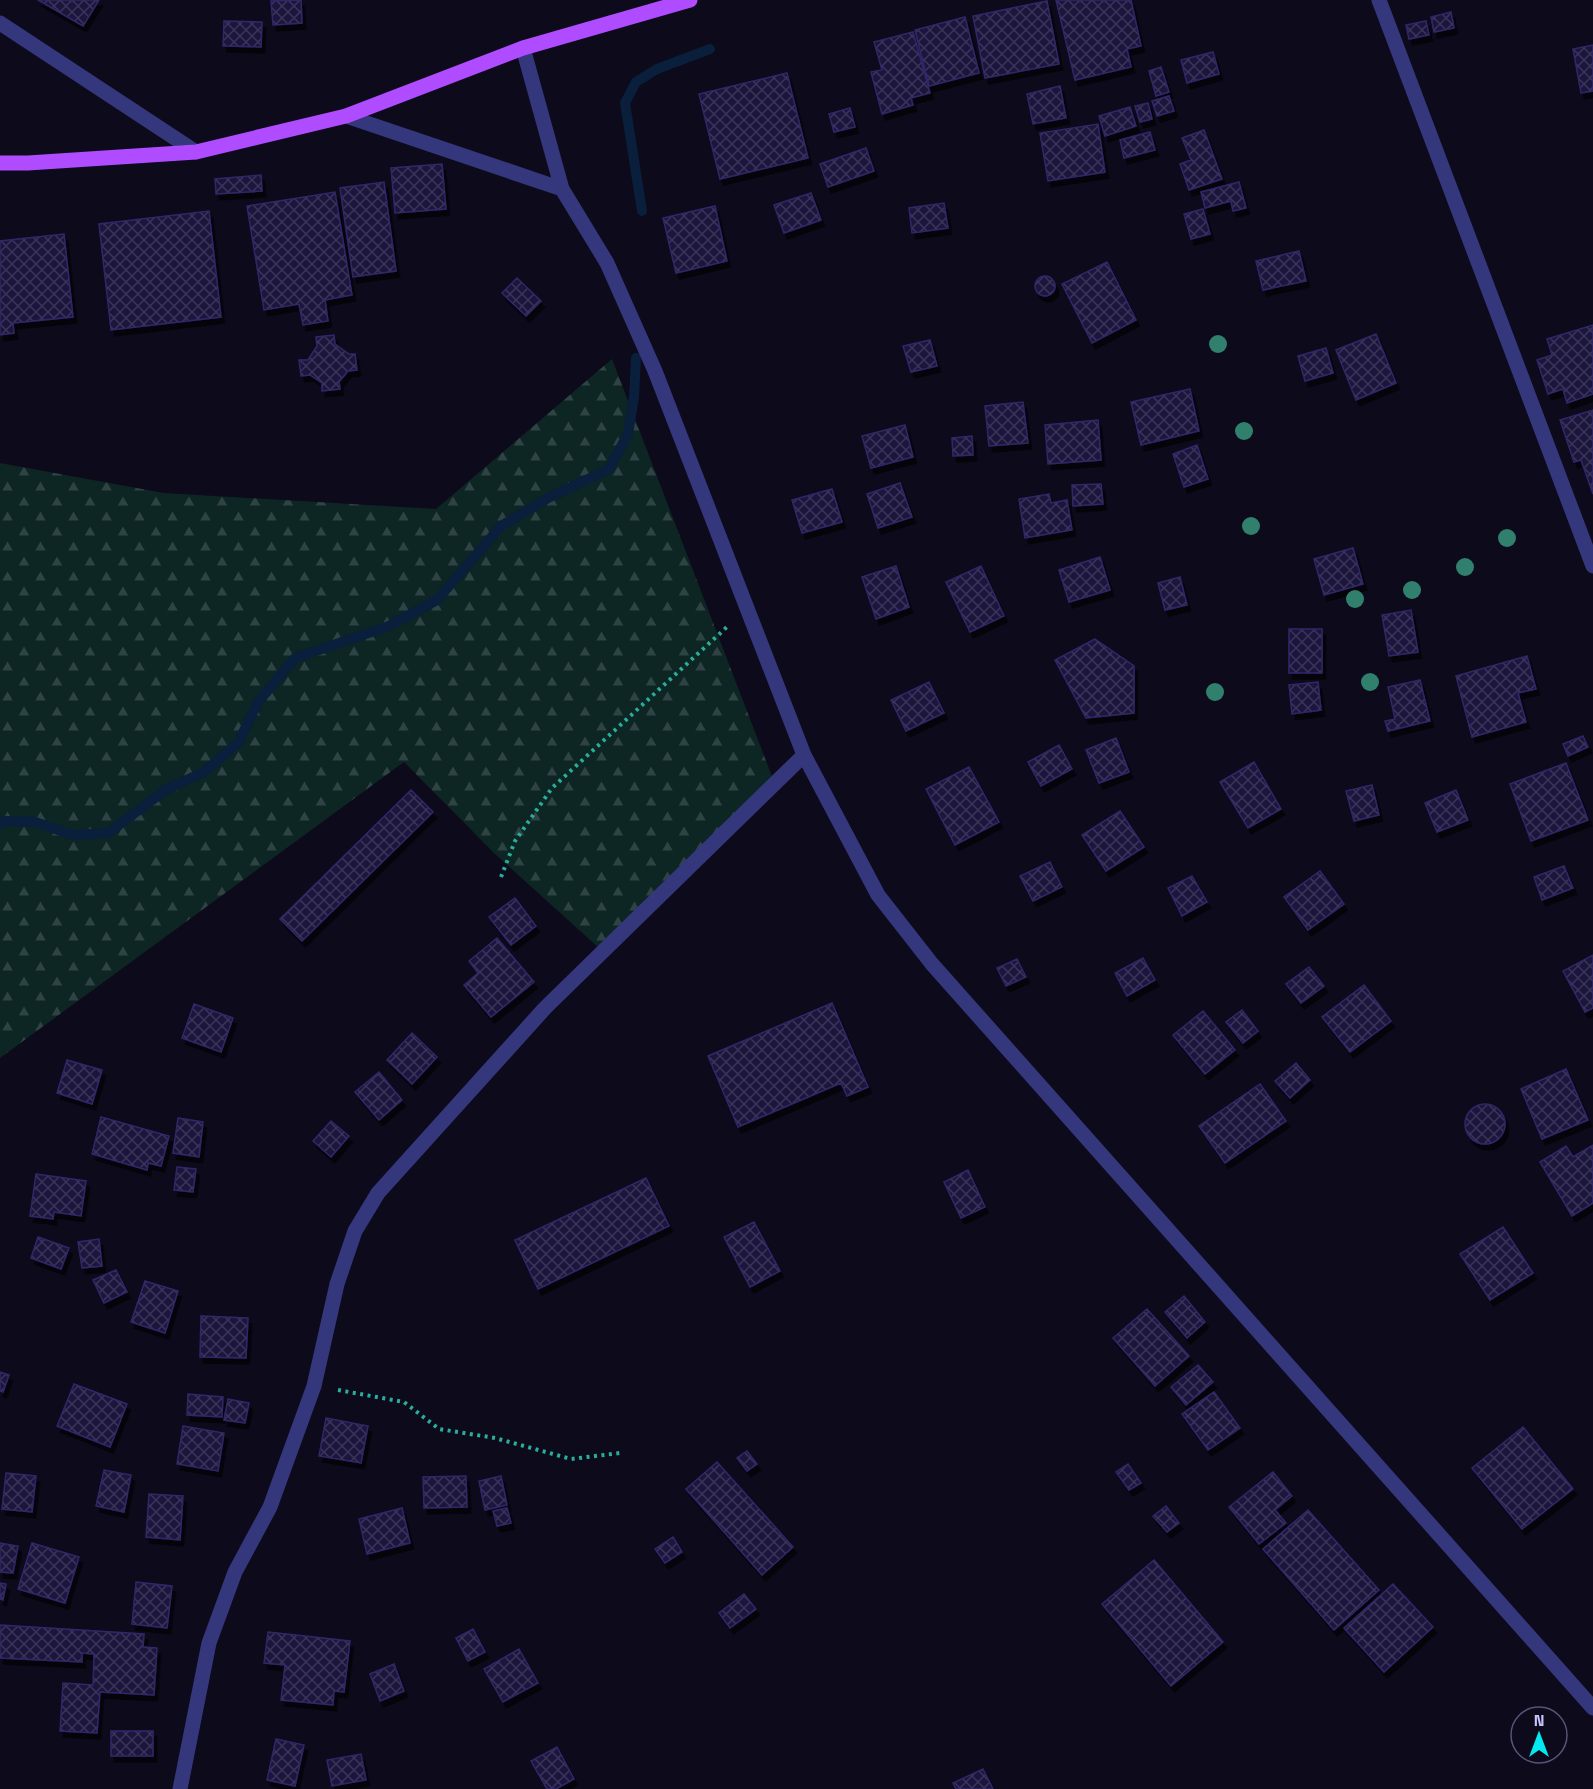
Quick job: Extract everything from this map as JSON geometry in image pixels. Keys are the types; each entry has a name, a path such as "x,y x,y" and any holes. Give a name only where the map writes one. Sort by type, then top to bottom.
{"main road":[{"path":"0,163 196,152 346,116 523,48 690,0"}],"street":[{"path":"1379,0 1593,566"},
{"path":"0,23 196,152"},
{"path":"523,48 562,189 608,263 655,371 804,755 878,895 932,964 1593,1708"},
{"path":"346,116 562,189"},
{"path":"180,1789 209,1643 235,1572 270,1507 314,1386 337,1284 355,1231 378,1193 545,1008 804,755"}],"path":[{"path":"501,877 515,841 552,788 748,607"},
{"path":"314,1386 404,1402 440,1429 495,1438 571,1459 620,1453"}],"green space":[{"path":"612,359 773,779 599,948 495,854 404,762 0,1058 0,463 164,493 436,509"}],"building":[{"path":"38,0 99,0 83,26"},
{"path":"301,0 302,23 273,25 271,1"},
{"path":"1056,0 1131,0 1141,46 1127,49 1131,67 1075,80"},
{"path":"1047,1 1059,64 985,78 973,16"},
{"path":"1451,12 1454,28 1434,32 1431,17"},
{"path":"965,17 979,73 929,86 915,30"},
{"path":"224,21 262,22 261,47 223,46"},
{"path":"1426,21 1429,35 1409,39 1406,25"},
{"path":"913,32 930,93 911,98 913,105 882,114 871,72 882,70 874,42"},
{"path":"1593,45 1593,91 1581,93 1573,49"},
{"path":"1213,52 1219,74 1187,83 1181,60"},
{"path":"1161,67 1169,92 1156,96 1149,71"},
{"path":"787,73 808,158 720,179 699,94"},
{"path":"1060,86 1066,118 1033,124 1027,94"},
{"path":"1169,96 1174,111 1157,116 1152,101"},
{"path":"1148,103 1152,119 1140,122 1135,106"},
{"path":"1130,107 1136,126 1105,136 1099,116"},
{"path":"850,108 855,127 834,132 829,114"},
{"path":"1098,124 1105,172 1048,181 1040,133"},
{"path":"1204,130 1222,179 1189,190 1180,164 1191,160 1182,138"},
{"path":"1150,132 1155,150 1124,158 1120,140"},
{"path":"866,148 874,171 828,187 820,164"},
{"path":"442,164 446,209 395,213 391,168"},
{"path":"261,175 262,191 216,194 215,179"},
{"path":"384,182 396,271 353,277 340,188"},
{"path":"1239,182 1246,208 1233,211 1231,201 1205,208 1201,192"},
{"path":"335,192 352,295 325,300 328,321 303,325 299,304 264,310 247,206"},
{"path":"811,193 821,220 784,233 774,205"},
{"path":"944,203 948,228 912,233 909,208"},
{"path":"715,206 727,261 676,273 663,218"},
{"path":"1203,209 1210,234 1191,239 1184,214"},
{"path":"209,211 221,317 111,330 99,224"},
{"path":"64,234 73,317 13,323 14,333 0,335 0,241"},
{"path":"1299,251 1306,281 1263,290 1256,261"},
{"path":"1107,262 1136,320 1092,343 1062,284"},
{"path":"1045,276 1052,279 1055,286 1052,293 1045,296 1038,293 1035,286 1038,279"},
{"path":"517,278 541,301 526,316 502,293"},
{"path":"1593,325 1593,394 1567,403 1563,389 1548,394 1537,360 1552,355 1547,339"},
{"path":"1376,334 1396,383 1356,400 1336,350"},
{"path":"334,335 335,344 349,354 355,354 357,370 348,371 339,382 340,389 322,391 322,383 310,375 301,376 299,360 308,360 317,346 316,337"},
{"path":"930,340 937,366 911,372 903,346"},
{"path":"1326,348 1333,373 1305,381 1298,356"},
{"path":"1190,389 1199,431 1141,445 1131,402"},
{"path":"1023,402 1028,443 989,446 985,406"},
{"path":"1593,410 1593,494 1581,460 1574,462 1560,420"},
{"path":"1098,420 1101,460 1048,464 1045,425"},
{"path":"905,425 913,457 871,468 862,436"},
{"path":"972,436 973,455 953,456 952,438"},
{"path":"1197,445 1208,479 1184,487 1173,454"},
{"path":"900,483 912,517 878,528 867,494"},
{"path":"1101,484 1103,504 1073,506 1072,485"},
{"path":"832,489 842,522 802,533 792,500"},
{"path":"1049,494 1051,503 1067,500 1072,530 1025,538 1019,499"},
{"path":"1353,548 1363,584 1324,595 1314,559"},
{"path":"1100,557 1110,590 1069,602 1059,570"},
{"path":"896,566 909,607 876,619 862,577"},
{"path":"981,566 1004,616 970,632 946,582"},
{"path":"1180,577 1187,605 1165,610 1158,583"},
{"path":"1411,610 1418,652 1389,656 1382,615"},
{"path":"1289,629 1322,629 1322,673 1289,673"},
{"path":"1095,639 1134,666 1134,713 1086,718 1055,660"},
{"path":"1527,656 1536,689 1518,693 1526,722 1472,737 1456,676"},
{"path":"1420,680 1430,721 1388,731 1385,721 1395,719 1388,687"},
{"path":"929,682 944,713 906,731 891,700"},
{"path":"1318,682 1321,710 1292,714 1289,685"},
{"path":"1583,736 1588,747 1568,756 1563,744"},
{"path":"1116,738 1129,772 1099,783 1086,750"},
{"path":"1059,745 1072,769 1041,786 1028,762"},
{"path":"1254,762 1281,809 1248,828 1220,782"},
{"path":"1566,763 1588,820 1531,841 1510,784"},
{"path":"969,767 999,822 955,845 926,789"},
{"path":"1372,785 1379,815 1354,821 1346,791"},
{"path":"411,790 433,812 302,941 280,919"},
{"path":"1456,790 1468,820 1437,832 1425,803"},
{"path":"1120,811 1144,847 1106,871 1082,835"},
{"path":"1050,862 1062,887 1033,901 1020,876"},
{"path":"1564,866 1573,888 1542,900 1534,877"},
{"path":"1320,871 1344,904 1308,930 1284,897"},
{"path":"1192,876 1207,902 1182,916 1168,888"},
{"path":"515,898 536,926 511,945 489,917"},
{"path":"497,938 534,982 491,1017 464,985 478,973 469,961"},
{"path":"1593,955 1593,1008 1585,1012 1563,971"},
{"path":"1143,958 1155,980 1127,996 1115,973"},
{"path":"1017,959 1026,977 1006,986 997,968"},
{"path":"1309,967 1324,986 1301,1003 1286,984"},
{"path":"1364,985 1391,1021 1350,1052 1322,1017"},
{"path":"832,1003 868,1087 847,1096 841,1083 738,1127 708,1056"},
{"path":"194,1004 233,1018 221,1052 182,1038"},
{"path":"1242,1010 1258,1031 1243,1043 1226,1022"},
{"path":"1203,1011 1235,1050 1205,1074 1173,1035"},
{"path":"412,1033 437,1057 412,1084 387,1060"},
{"path":"67,1060 102,1070 92,1104 57,1093"},
{"path":"1296,1063 1310,1080 1290,1098 1275,1081"},
{"path":"1566,1069 1588,1120 1542,1139 1521,1089"},
{"path":"379,1072 402,1100 379,1120 355,1092"},
{"path":"1260,1084 1286,1121 1225,1163 1199,1126"},
{"path":"1485,1104 1493,1105 1499,1110 1504,1116 1504,1132 1499,1138 1493,1143 1485,1144 1477,1143 1471,1138 1466,1132 1465,1124 1466,1116 1471,1110 1477,1105"},
{"path":"101,1117 169,1136 161,1166 148,1163 147,1170 92,1154"},
{"path":"178,1118 203,1122 199,1157 173,1153"},
{"path":"331,1121 349,1136 331,1157 313,1141"},
{"path":"1593,1145 1593,1203 1572,1216 1540,1162 1566,1146 1573,1157"},
{"path":"177,1167 196,1169 193,1192 174,1190"},
{"path":"968,1170 985,1207 961,1218 944,1182"},
{"path":"36,1174 86,1181 81,1216 54,1212 53,1219 30,1216"},
{"path":"646,1178 669,1226 538,1289 515,1240"},
{"path":"754,1222 780,1271 750,1287 724,1237"},
{"path":"1503,1227 1533,1273 1490,1300 1460,1254"},
{"path":"38,1237 69,1248 61,1269 31,1258"},
{"path":"99,1239 102,1266 82,1268 78,1242"},
{"path":"116,1270 127,1292 104,1303 93,1280"},
{"path":"145,1281 178,1291 165,1333 131,1322"},
{"path":"1184,1296 1205,1322 1187,1338 1165,1312"},
{"path":"1147,1309 1189,1356 1155,1386 1113,1338"},
{"path":"201,1316 248,1318 246,1358 200,1357"},
{"path":"1198,1365 1213,1382 1186,1405 1171,1387"},
{"path":"0,1372 9,1375 3,1392 0,1391"},
{"path":"74,1384 127,1404 110,1447 57,1426"},
{"path":"1214,1392 1240,1428 1208,1450 1182,1414"},
{"path":"188,1394 223,1397 222,1417 187,1415"},
{"path":"228,1399 249,1403 245,1423 224,1420"},
{"path":"326,1418 368,1426 361,1463 319,1456"},
{"path":"183,1426 224,1433 218,1471 177,1464"},
{"path":"1523,1427 1573,1489 1522,1529 1472,1468"},
{"path":"747,1451 757,1464 747,1471 737,1458"},
{"path":"717,1462 793,1547 762,1575 686,1489"},
{"path":"1128,1464 1141,1483 1129,1490 1116,1472"},
{"path":"104,1470 131,1475 124,1512 96,1506"},
{"path":"1273,1472 1292,1496 1275,1510 1286,1523 1259,1544 1229,1507"},
{"path":"6,1473 36,1476 32,1512 2,1509"},
{"path":"466,1476 467,1507 424,1508 423,1477"},
{"path":"501,1476 507,1505 485,1510 479,1481"},
{"path":"149,1494 183,1496 180,1540 146,1537"},
{"path":"1166,1506 1179,1523 1167,1532 1153,1516"},
{"path":"402,1508 410,1543 367,1554 359,1519"},
{"path":"507,1508 511,1523 497,1526 493,1511"},
{"path":"1308,1510 1379,1590 1334,1630 1263,1549"},
{"path":"673,1537 682,1552 665,1563 655,1549"},
{"path":"0,1543 18,1546 13,1573 0,1572"},
{"path":"32,1543 79,1557 65,1603 18,1589"},
{"path":"1154,1560 1223,1642 1171,1686 1102,1604"},
{"path":"136,1582 172,1586 167,1628 132,1624"},
{"path":"0,1583 6,1584 3,1600 0,1599"},
{"path":"1393,1584 1433,1627 1384,1672 1344,1628"},
{"path":"744,1594 756,1609 730,1628 719,1613"},
{"path":"0,1625 144,1634 143,1647 157,1648 154,1695 100,1692 97,1733 60,1731 63,1683 93,1685 94,1654 82,1653 82,1662 0,1658"},
{"path":"473,1629 485,1652 468,1661 456,1638"},
{"path":"268,1632 350,1641 344,1692 334,1691 333,1705 281,1700 285,1665 264,1663"},
{"path":"519,1649 538,1683 503,1702 484,1669"},
{"path":"394,1664 404,1691 380,1701 370,1674"},
{"path":"111,1731 153,1731 153,1756 111,1756"},
{"path":"276,1739 304,1745 295,1786 267,1780"},
{"path":"557,1747 574,1779 556,1789 547,1789 531,1761"},
{"path":"361,1754 366,1780 332,1786 327,1760"},
{"path":"983,1769 993,1789 956,1789 953,1783"}],"waterway":[{"path":"642,211 625,103 636,82 657,69 710,49"},
{"path":"0,824 5,821 35,822 73,835 108,833 167,789 204,772 238,743 258,702 295,658 389,626 437,600 501,526 548,498 609,469 628,434 634,397 636,358"}]}
